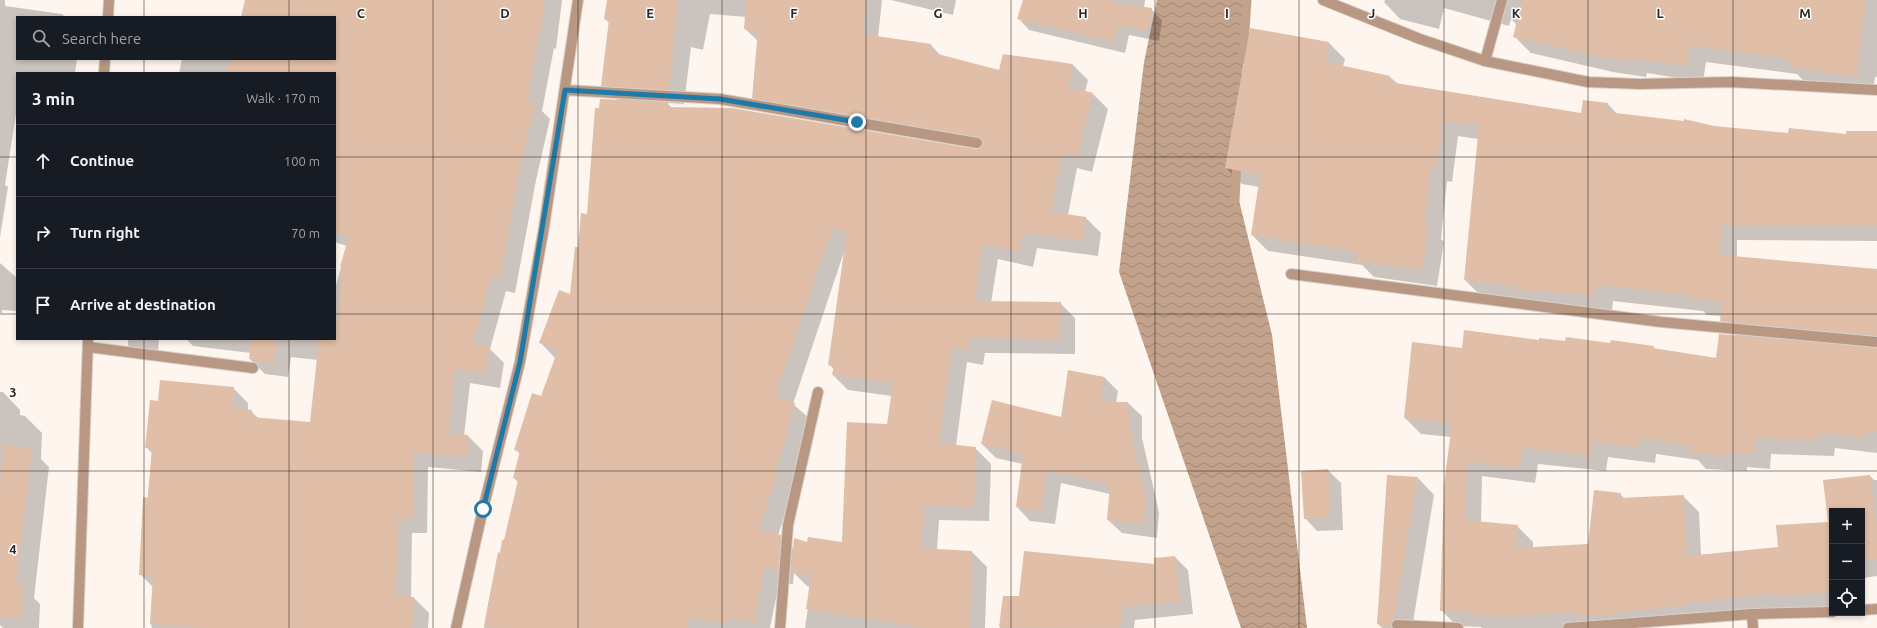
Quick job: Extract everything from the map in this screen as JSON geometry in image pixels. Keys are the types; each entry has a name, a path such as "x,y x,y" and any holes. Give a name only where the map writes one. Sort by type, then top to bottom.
{"street":[{"path":"108,16 109,0"},
{"path":"456,628 483,509 520,362 565,90 578,0"},
{"path":"1322,0 1420,39 1485,60 1588,82 1640,84 1731,82 1877,90"},
{"path":"1485,60 1502,0"},
{"path":"104,72 105,60"},
{"path":"565,90 720,99 977,143"},
{"path":"1291,274 1661,322 1877,342"},
{"path":"78,628 88,343 253,368"},
{"path":"780,628 788,525 818,392"},
{"path":"1865,610 1877,609"},
{"path":"1568,628 1752,614 1829,612"},
{"path":"1752,614 1753,628"},
{"path":"1397,624 1458,628"}],"water":[{"path":"1157,0 1249,0 1246,10 1236,188 1272,335 1307,628 1241,628 1119,272 1144,62"}],"building":[{"path":"245,0 545,0 541,34 539,34 527,101 536,103 521,164 500,279 491,277 473,344 490,347 485,374 455,369 448,434 468,435 466,457 414,453 413,519 398,519 396,596 414,597 412,628 205,628 150,624 153,575 139,575 143,497 148,498 152,448 145,448 150,400 158,401 160,380 234,387 232,408 252,410 251,417 310,422 319,340 336,340 343,267 340,267 349,235 336,232 336,72 227,72 230,60 336,60 336,16 241,16"},
{"path":"607,0 678,0 669,90 601,86 609,20 604,19"},
{"path":"746,0 866,0 863,34 931,44 930,52 999,70 1003,54 1073,64 1068,87 1093,93 1077,158 1062,154 1051,211 1086,217 1083,241 1022,233 1018,252 983,244 976,290 976,301 1061,302 1060,339 970,338 968,350 952,348 939,443 976,447 974,507 924,505 921,548 972,551 970,628 924,628 806,609 811,575 791,572 794,538 807,542 808,537 842,542 847,422 887,424 893,383 832,375 834,366 828,365 847,232 832,229 775,397 795,403 775,476 777,477 759,529 781,535 778,570 764,568 754,623 728,618 726,624 690,617 688,628 498,628 484,626 498,552 500,553 502,540 504,540 518,480 513,478 520,451 514,450 532,393 541,396 558,350 539,343 559,290 570,294 575,247 578,247 581,213 587,214 595,108 599,108 600,99 668,102 667,107 732,108 976,149 980,149 983,144 983,140 978,137 752,98 758,30 744,29"},
{"path":"1023,0 1110,0 1109,2 1152,8 1148,30 1118,25 1114,42 1017,19"},
{"path":"1522,0 1866,0 1856,77 1789,67 1790,59 1690,46 1687,66 1630,58 1630,61 1595,56 1513,37"},
{"path":"1250,28 1329,42 1326,62 1390,76 1389,82 1581,113 1583,100 1608,103 1607,112 1684,121 1684,119 1714,126 1788,133 1789,128 1846,134 1846,131 1877,131 1877,226 1722,225 1720,255 1877,269 1877,335 1720,321 1722,301 1690,300 1690,296 1597,285 1596,295 1554,293 1514,289 1514,286 1464,280 1479,125 1443,121 1436,167 1431,166 1425,224 1428,225 1422,270 1356,261 1358,252 1251,235 1260,175 1225,168"},
{"path":"1464,330 1539,340 1539,338 1565,341 1566,337 1610,343 1611,340 1654,346 1653,348 1716,358 1719,334 1877,348 1877,432 1865,432 1866,438 1819,433 1819,440 1756,438 1754,454 1732,452 1731,456 1689,453 1690,446 1640,438 1639,448 1592,441 1591,456 1522,448 1520,468 1467,461 1465,520 1518,525 1515,548 1588,544 1594,490 1621,493 1620,498 1684,495 1687,556 1778,547 1776,525 1828,522 1823,480 1870,475 1877,530 1877,559 1865,561 1865,508 1829,508 1829,592 1781,596 1780,593 1687,603 1687,605 1620,612 1620,614 1578,617 1577,612 1504,617 1467,614 1467,611 1440,611 1444,485 1452,423 1404,418 1412,342 1462,348"},
{"path":"252,340 277,340 273,363 249,359"},
{"path":"1068,370 1104,377 1100,402 1128,402 1129,423 1146,498 1144,525 1107,520 1110,484 1047,470 1041,511 1016,507 1023,454 981,444 992,400 1061,417"},
{"path":"4,445 32,448 16,586 23,586 22,618 0,617 0,481"},
{"path":"1328,469 1330,517 1304,519 1301,471"},
{"path":"1387,475 1418,477 1394,619 1391,622 1391,626 1377,624"},
{"path":"1024,551 1154,564 1154,558 1175,556 1180,601 1122,607 1120,628 999,627 1003,596 1019,596"}],"waterway":[{"path":"1243,60 1247,0"},
{"path":"1235,200 1237,163"}],"route":[{"path":"483,509 520,362 544,227 565,90 628,95 720,99 857,122"}]}
